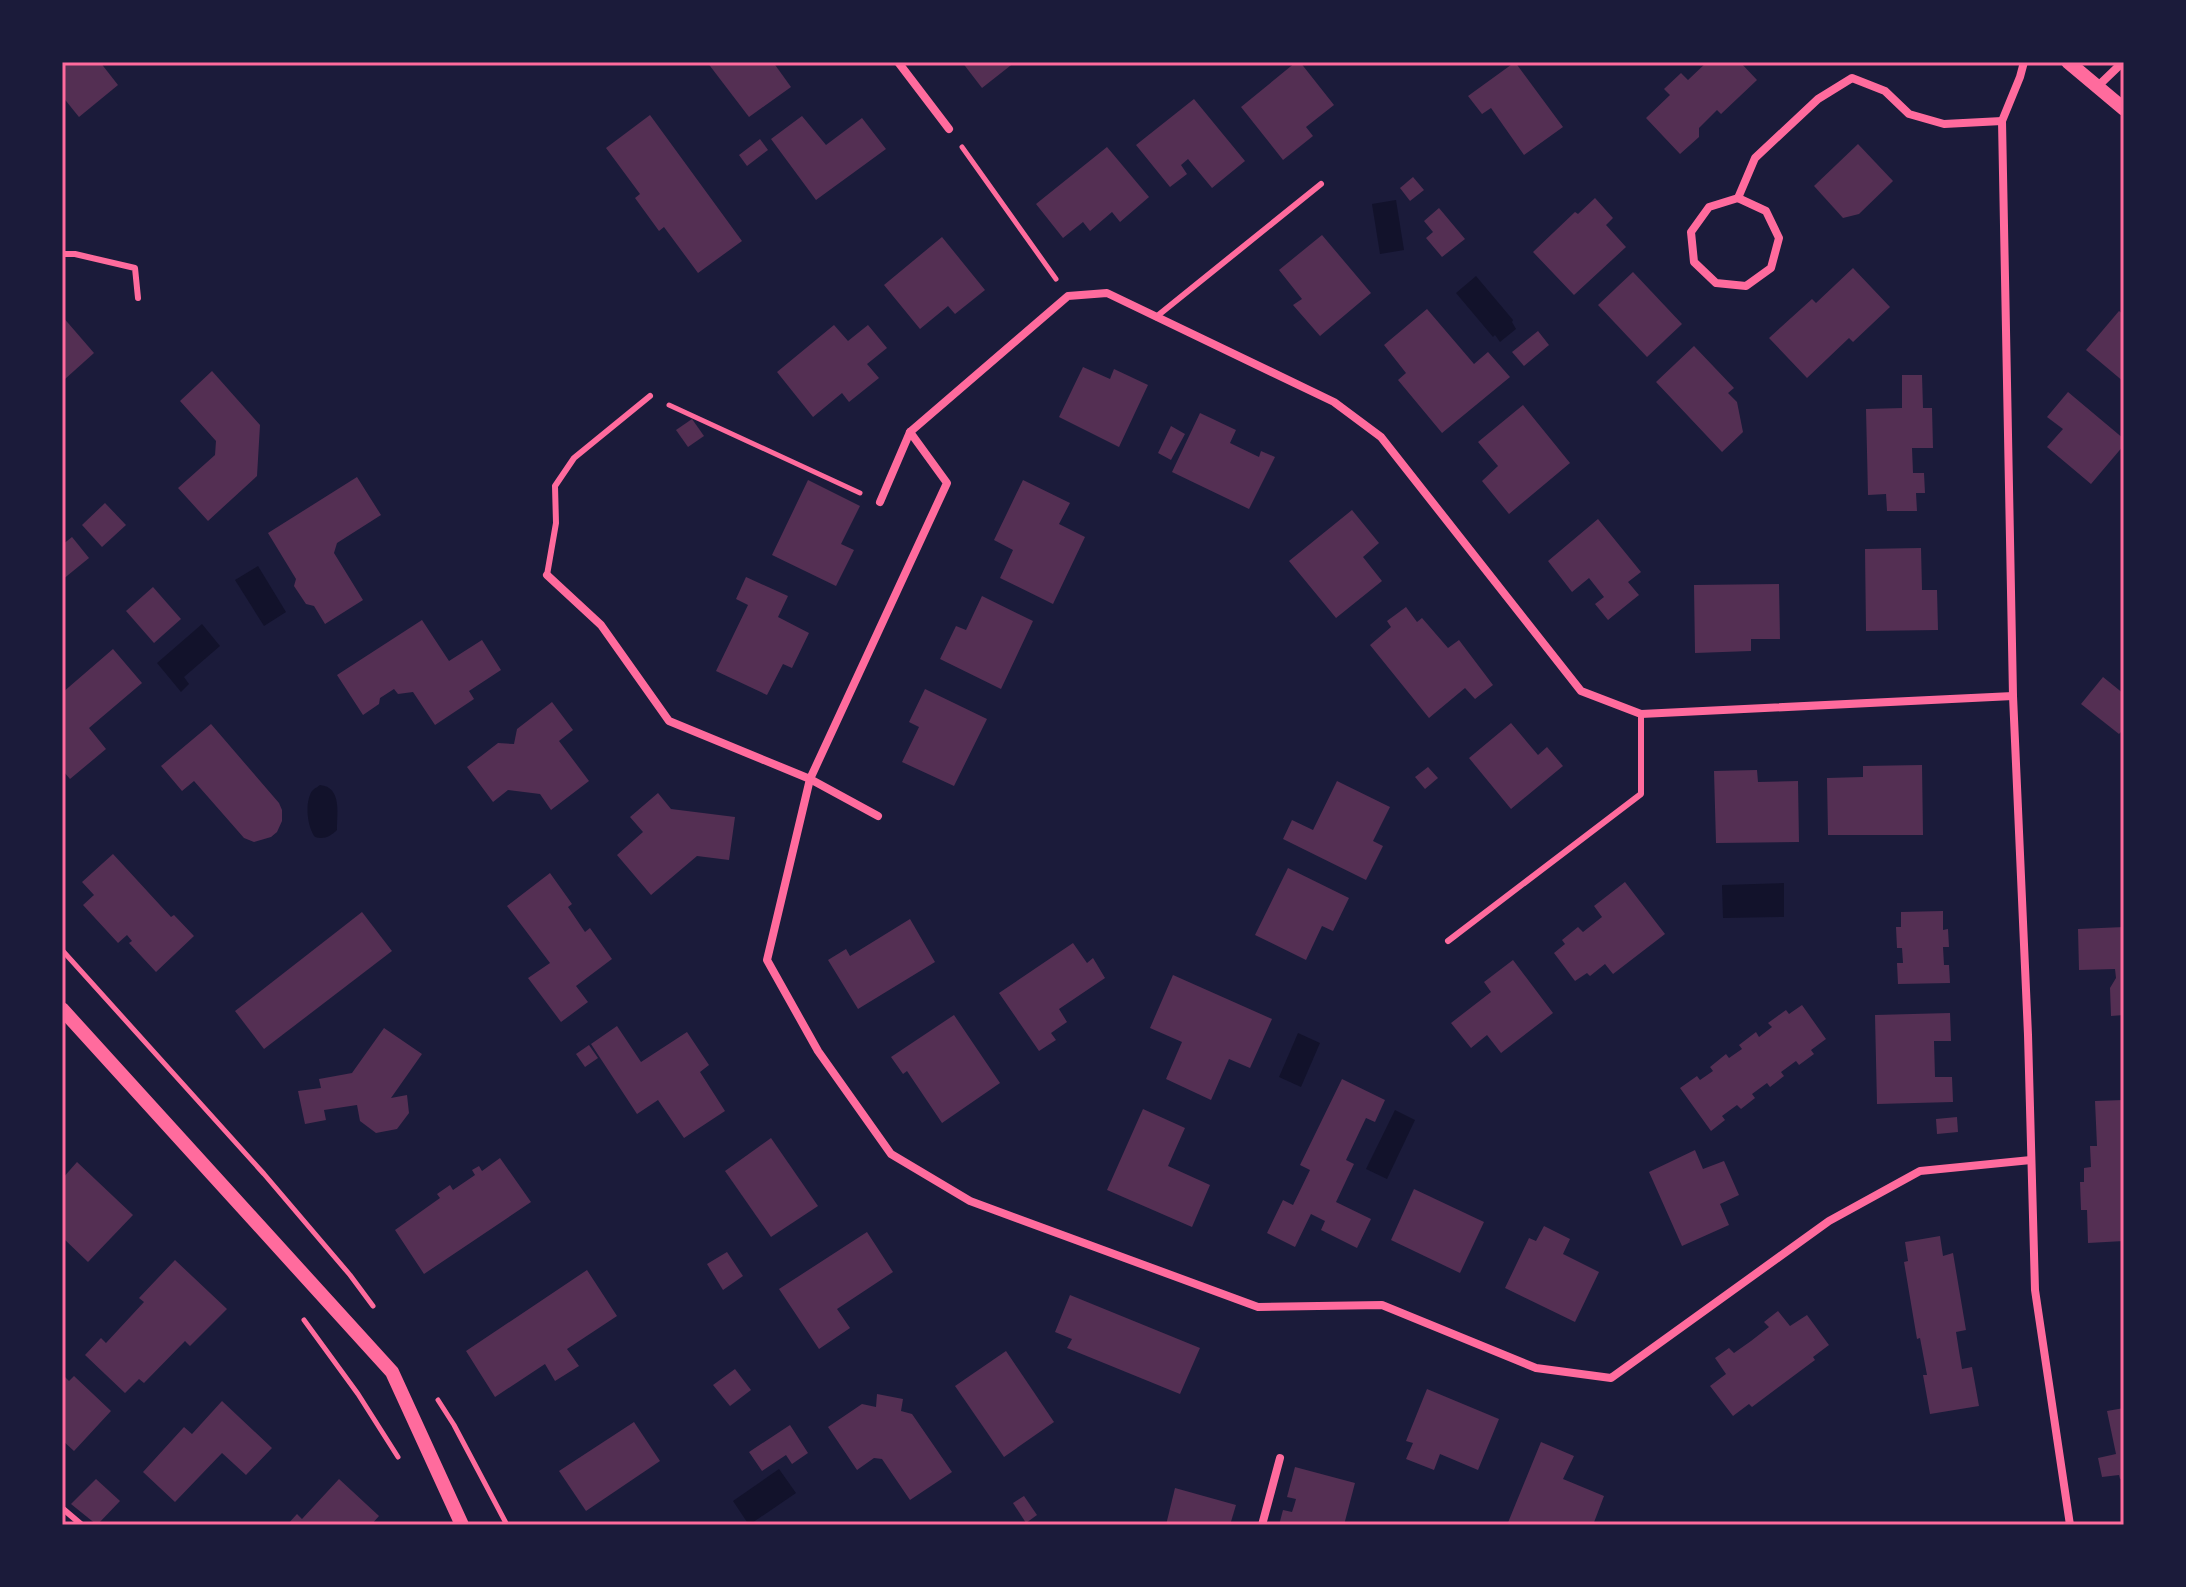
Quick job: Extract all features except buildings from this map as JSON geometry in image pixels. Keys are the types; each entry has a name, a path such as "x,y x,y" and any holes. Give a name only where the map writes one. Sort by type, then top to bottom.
{"street":[{"path":"898,62 949,129"},
{"path":"2024,62 2002,121 2013,696 2028,1035 2035,1290 2070,1525"},
{"path":"2068,62 2124,109"},
{"path":"2097,87 2123,62"},
{"path":"1738,198 1766,211 1779,238 1771,268 1746,286 1716,283 1694,262 1691,232 1709,207 1738,198 1755,158 1818,99 1852,78 1885,91 1909,114 1944,124 2002,121"},
{"path":"880,502 910,432 1068,296 1107,293 1334,402 1381,437 1581,691 1641,714 2013,696"},
{"path":"910,432 947,483 810,779 767,960 818,1051 891,1154 970,1201 1258,1307 1382,1305 1536,1368 1611,1378 1829,1221 1920,1171 2031,1160"},
{"path":"547,575 601,625 669,721 810,779 878,816"},
{"path":"62,1009 392,1372 462,1525"},
{"path":"1262,1525 1280,1458"}],"lane":[{"path":"1156,317 1321,184"},
{"path":"62,254 75,254 135,268 138,298"},
{"path":"547,575 556,523 555,486 574,458 650,396"},
{"path":"1448,941 1641,794 1641,714"},
{"path":"62,1508 82,1525"}],"path":[{"path":"949,129 1068,296"},
{"path":"650,396 880,502"},
{"path":"299,1315 358,1394 399,1460"}],"shaded area":[{"path":"1396,200 1404,250 1380,254 1372,204"},
{"path":"1476,276 1513,320 1516,329 1500,342 1456,293"},
{"path":"258,566 286,612 264,626 235,580"},
{"path":"202,624 220,646 184,677 189,684 181,692 157,663"},
{"path":"320,785 332,790 337,809 337,830 321,838 313,833 308,811 311,793"},
{"path":"1784,883 1784,917 1723,918 1722,885"},
{"path":"1298,1033 1320,1043 1301,1087 1279,1077"},
{"path":"1395,1110 1415,1120 1387,1179 1366,1169"},
{"path":"779,1469 796,1493 749,1525 733,1501"}]}
